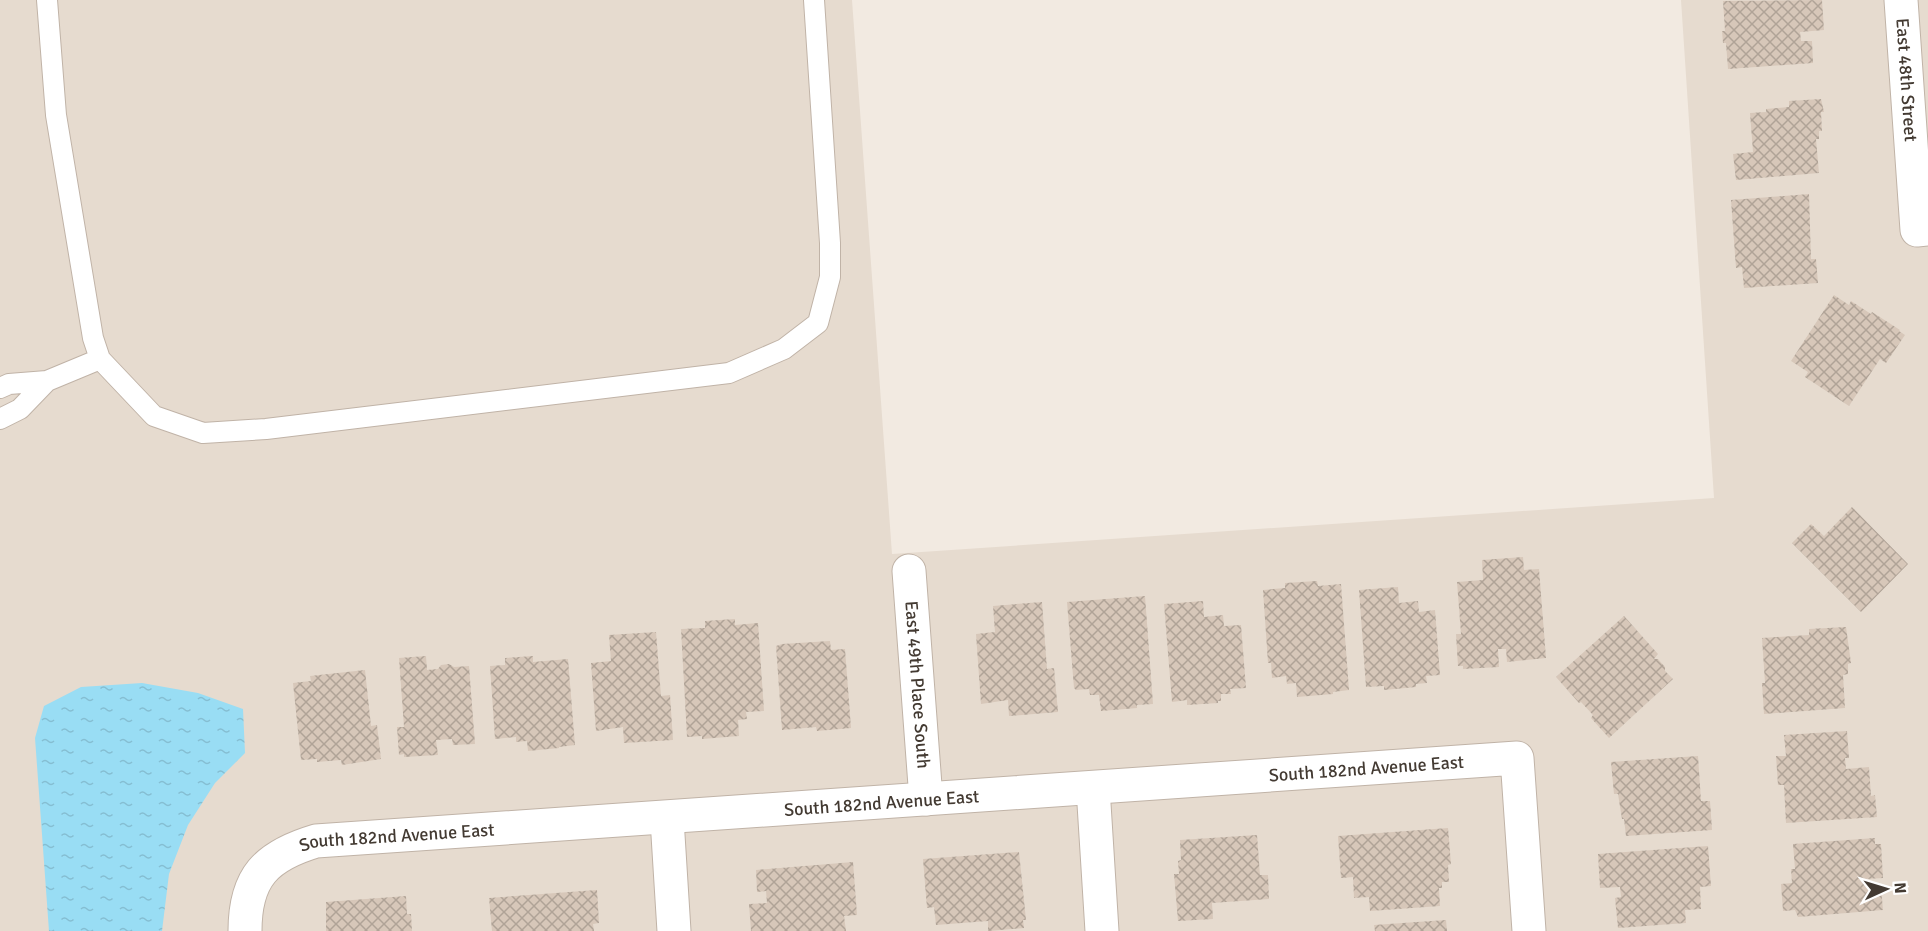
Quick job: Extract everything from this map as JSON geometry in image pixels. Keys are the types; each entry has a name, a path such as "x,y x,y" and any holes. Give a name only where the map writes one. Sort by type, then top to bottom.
{"street":[{"name":"East 48th Street","path":"1901,0 1923,230"},
{"name":"East 49th Place South","path":"909,571 926,799"},
{"name":"South 182nd Avenue East","path":"246,931 248,896 258,876 279,855 297,846 316,841 667,819 1517,758 1529,931"},
{"path":"1093,788 1102,931"},
{"path":"667,819 674,931"}],"lane":[{"path":"47,0 56,115 93,338 100,359 154,417 203,433 266,429 729,373 784,349 818,323 830,277 830,243 814,0"},
{"path":"0,388 9,384 47,381 100,359"},
{"path":"0,419 20,409 47,381"}],"shaded area":[{"path":"0,0 852,0 892,554 1714,498 1681,0 1928,0 1928,931 0,931"}],"water":[{"path":"142,683 198,693 243,709 245,753 215,783 188,825 169,874 162,931 49,931 35,738 44,706 81,687"}],"building":[{"path":"1822,0 1824,30 1800,32 1801,41 1812,41 1813,63 1728,69 1726,43 1723,43 1722,31 1725,31 1723,1"},
{"path":"1821,99 1824,112 1821,112 1822,131 1819,131 1819,139 1816,139 1819,173 1736,180 1733,154 1753,152 1750,113 1789,107 1789,101"},
{"path":"1809,194 1811,259 1816,259 1818,283 1744,288 1742,267 1736,268 1731,200"},
{"path":"1834,295 1849,305 1851,301 1871,314 1872,312 1905,335 1886,363 1880,359 1849,406 1805,377 1808,372 1791,361"},
{"path":"1852,507 1908,564 1861,612 1792,543 1811,524 1824,536"},
{"path":"1523,557 1524,570 1539,569 1546,658 1507,662 1506,649 1498,649 1499,667 1463,669 1463,666 1458,666 1456,634 1461,634 1457,582 1483,580 1482,560"},
{"path":"1317,581 1318,586 1341,584 1349,690 1333,692 1333,694 1297,697 1296,683 1287,684 1286,676 1272,678 1271,663 1268,663 1263,590 1285,588 1285,583"},
{"path":"1398,587 1399,603 1418,601 1419,612 1435,610 1440,675 1426,676 1427,683 1416,684 1416,687 1384,690 1384,686 1366,687 1359,590"},
{"path":"1145,596 1153,704 1137,705 1137,708 1101,711 1099,695 1090,695 1089,689 1076,690 1074,688 1067,602"},
{"path":"1203,601 1204,617 1223,615 1224,626 1241,625 1246,688 1230,689 1231,694 1221,694 1221,701 1218,703 1187,705 1187,700 1172,702 1164,604"},
{"path":"1042,602 1047,669 1054,668 1058,712 1009,716 1008,700 981,704 976,634 995,632 993,606"},
{"path":"1624,616 1658,654 1654,659 1658,659 1673,679 1609,738 1591,718 1593,715 1556,677"},
{"path":"735,619 735,625 758,623 764,711 746,712 747,719 738,720 739,736 702,739 702,736 687,737 681,629 705,628 705,621"},
{"path":"1846,627 1851,663 1848,664 1848,674 1843,675 1845,708 1764,714 1762,683 1765,683 1762,638 1809,635 1809,629"},
{"path":"656,632 661,696 670,695 673,740 624,743 623,727 596,731 591,663 611,661 609,635"},
{"path":"830,641 831,650 845,649 851,728 817,731 816,727 782,730 776,646"},
{"path":"426,656 427,670 438,669 441,665 449,664 454,667 469,666 475,744 453,745 452,739 436,740 438,755 404,757 404,754 399,755 397,727 404,727 399,658"},
{"path":"533,656 533,662 568,659 575,745 528,751 527,741 516,742 516,737 495,739 490,666 505,665 505,658"},
{"path":"365,670 371,726 377,725 381,759 342,765 341,760 317,762 317,759 301,760 293,683 311,681 310,676"},
{"path":"1847,731 1849,758 1845,758 1846,769 1869,767 1871,796 1875,795 1877,817 1786,823 1784,785 1778,785 1776,756 1786,756 1784,735"},
{"path":"1698,756 1701,801 1710,801 1712,830 1626,836 1618,794 1614,794 1611,762"},
{"path":"1448,828 1451,864 1448,865 1449,882 1442,882 1442,888 1439,888 1440,906 1370,911 1369,897 1354,898 1353,877 1341,878 1338,836"},
{"path":"1257,835 1260,875 1268,875 1269,899 1212,903 1213,919 1178,921 1174,874 1179,874 1180,840"},
{"path":"1875,838 1875,844 1881,844 1883,878 1866,879 1867,888 1881,887 1883,910 1798,917 1795,910 1783,911 1781,884 1792,883 1791,869 1795,869 1793,844"},
{"path":"1708,846 1711,886 1700,887 1701,909 1685,910 1686,923 1618,928 1615,898 1621,897 1620,887 1600,888 1598,854"},
{"path":"1019,852 1026,920 1023,920 1024,928 988,931 988,921 936,925 934,907 927,908 923,859"},
{"path":"853,862 857,915 844,916 846,931 751,931 749,904 767,903 766,891 757,892 756,870"},
{"path":"597,890 599,923 593,924 594,931 492,931 489,898"},
{"path":"406,896 407,914 411,914 412,931 326,931 326,902"},
{"path":"1446,920 1447,931 1375,931 1374,925"}]}
